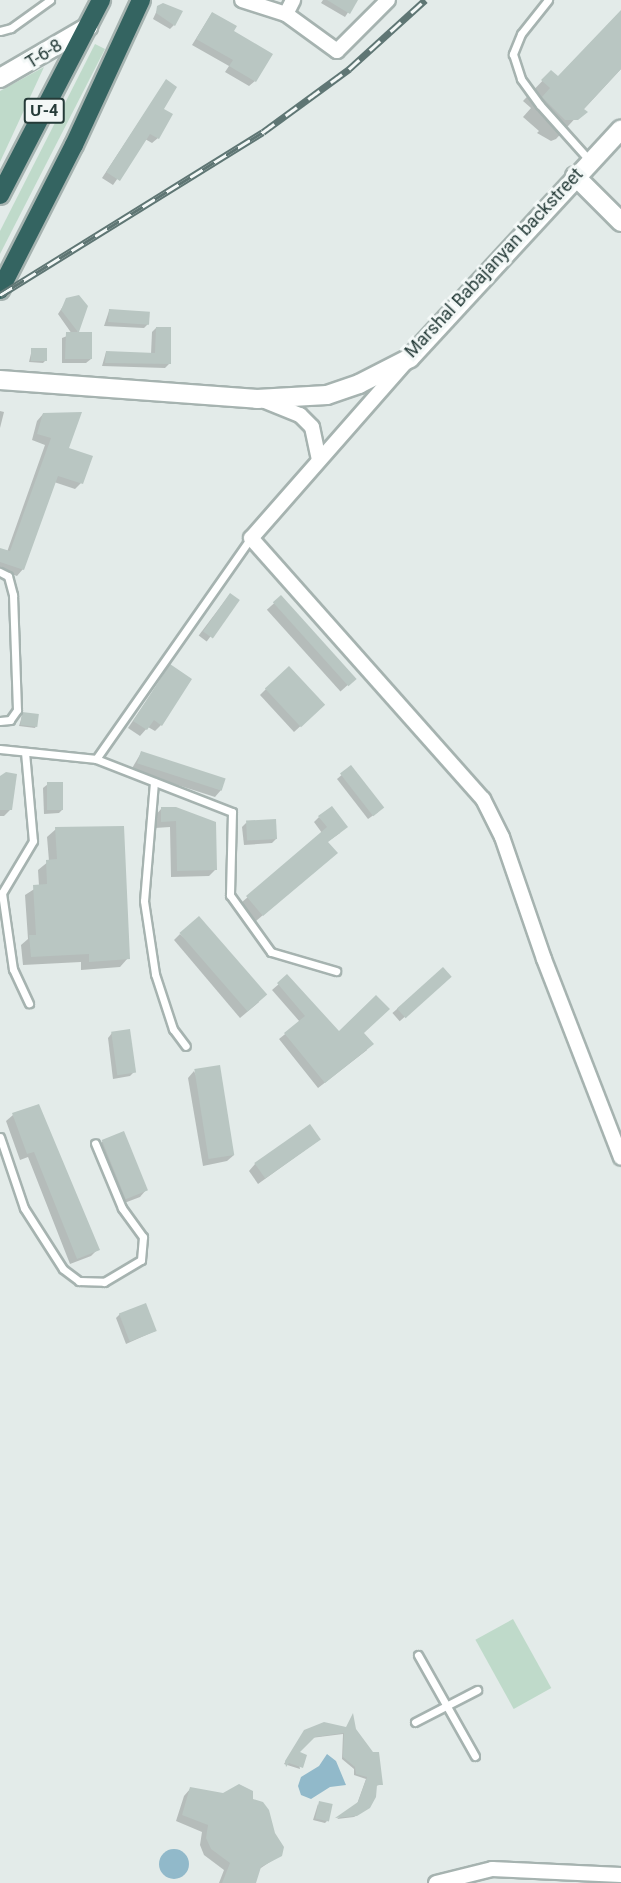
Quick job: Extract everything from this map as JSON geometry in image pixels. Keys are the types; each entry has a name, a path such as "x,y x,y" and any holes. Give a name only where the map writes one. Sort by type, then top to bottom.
{"highway":[{"name":"Մ-4","path":"0,195 101,0"},
{"name":"Մ-4","path":"0,290 141,0"}],"street":[{"path":"242,0 286,14 338,51 388,0"},
{"path":"286,14 293,0"},
{"name":"T-6-8","path":"0,78 88,27"},
{"name":"Marshal Babajanyan backstreet","path":"0,380 257,399 327,395 410,358 575,176 621,129"},
{"path":"575,176 621,222"},
{"path":"410,358 251,538 483,799 502,837 544,959 621,1158"},
{"path":"257,399 300,416 312,427 319,459"},
{"path":"436,1883 492,1869 621,1875"}],"lane":[{"path":"0,30 11,28 50,0"},
{"path":"548,0 521,34 513,54 521,79 540,105 590,161"},
{"path":"96,759 251,538"},
{"path":"0,572 8,576 13,595 17,710 10,720 0,721"},
{"path":"0,749 96,759 232,812 230,895 272,952 336,971"},
{"path":"25,752 33,841 2,893 13,969 29,1003"},
{"path":"154,782 144,901 154,974 173,1029 186,1046"},
{"path":"0,1137 24,1208 63,1269 79,1281 104,1282 141,1260 143,1237 122,1208 94,1143"},
{"path":"418,1655 474,1756"},
{"path":"415,1722 477,1690"}],"green space":[{"path":"95,44 105,49 0,254 0,231"},
{"path":"44,67 0,162 0,91"},
{"path":"513,1619 551,1688 514,1709 475,1640"}],"water":[{"path":"327,1754 336,1761 346,1785 330,1787 311,1799 301,1795 298,1786 301,1777 319,1766"},
{"path":"174,1849 180,1850 188,1858 188,1870 180,1878 174,1879 168,1878 160,1870 159,1864 160,1858 168,1850"}],"building":[{"path":"327,0 358,0 350,14"},
{"path":"163,3 183,11 175,26 156,13 157,6"},
{"path":"621,10 621,69 584,109 588,112 578,120 565,120 542,97 550,88 541,80 551,70 558,76"},
{"path":"212,12 237,26 234,31 273,54 256,82 229,66 233,60 196,39"},
{"path":"166,79 177,87 164,109 173,114 159,139 150,134 120,181 106,172"},
{"path":"79,295 88,306 79,332 92,332 92,359 65,359 66,332 78,332 61,310 66,298"},
{"path":"109,309 150,312 149,325 108,322"},
{"path":"156,327 171,327 171,364 105,363 106,351 155,353"},
{"path":"31,348 47,348 47,361 31,361"},
{"path":"82,412 69,448 93,456 83,484 58,476 24,570 0,562 0,548 10,551 51,438 37,434 43,413"},
{"path":"230,593 240,600 213,638 203,632"},
{"path":"281,595 357,679 348,686 273,602"},
{"path":"170,664 192,679 162,726 154,720 147,730 133,721"},
{"path":"289,666 325,705 301,727 265,689"},
{"path":"22,712 39,714 37,727 20,725"},
{"path":"141,751 226,779 222,791 137,763"},
{"path":"351,765 384,808 373,816 340,774"},
{"path":"6,772 17,774 12,810 0,810 0,776"},
{"path":"47,782 63,782 63,810 47,810"},
{"path":"332,806 348,827 328,842 338,853 263,916 246,896 327,827 318,816"},
{"path":"161,807 176,807 216,822 217,870 177,871 176,821 161,822"},
{"path":"276,819 277,839 247,841 246,821"},
{"path":"124,826 130,959 89,962 89,954 31,957 29,935 36,935 33,885 47,884 46,860 57,859 55,827"},
{"path":"199,916 267,994 248,1012 179,933"},
{"path":"443,967 452,977 406,1018 397,1008"},
{"path":"287,974 339,1031 376,995 390,1009 364,1033 374,1044 325,1083 284,1033 305,1016 277,983"},
{"path":"130,1029 136,1073 117,1075 111,1032"},
{"path":"220,1065 234,1155 209,1159 194,1069"},
{"path":"39,1104 100,1250 77,1259 34,1152 27,1154 12,1113"},
{"path":"310,1124 321,1140 265,1179 254,1163"},
{"path":"124,1131 148,1190 126,1199 102,1140"},
{"path":"146,1303 157,1331 130,1341 119,1313"},
{"path":"353,1713 356,1729 373,1752 379,1752 383,1785 377,1785 376,1797 370,1808 357,1816 335,1818 358,1802 367,1777 356,1774 355,1767 343,1757 344,1733 315,1737 300,1752 307,1755 303,1768 289,1763 286,1767 285,1761 304,1730 324,1722 346,1727"},
{"path":"239,1784 253,1791 253,1799 263,1802 269,1810 275,1833 284,1847 282,1856 261,1867 256,1883 222,1883 230,1863 211,1849 206,1838 208,1825 182,1815 190,1787 223,1793"},
{"path":"319,1801 333,1804 329,1822 315,1819"}],"railway":[{"path":"0,295 263,132 349,69 425,0"}]}
